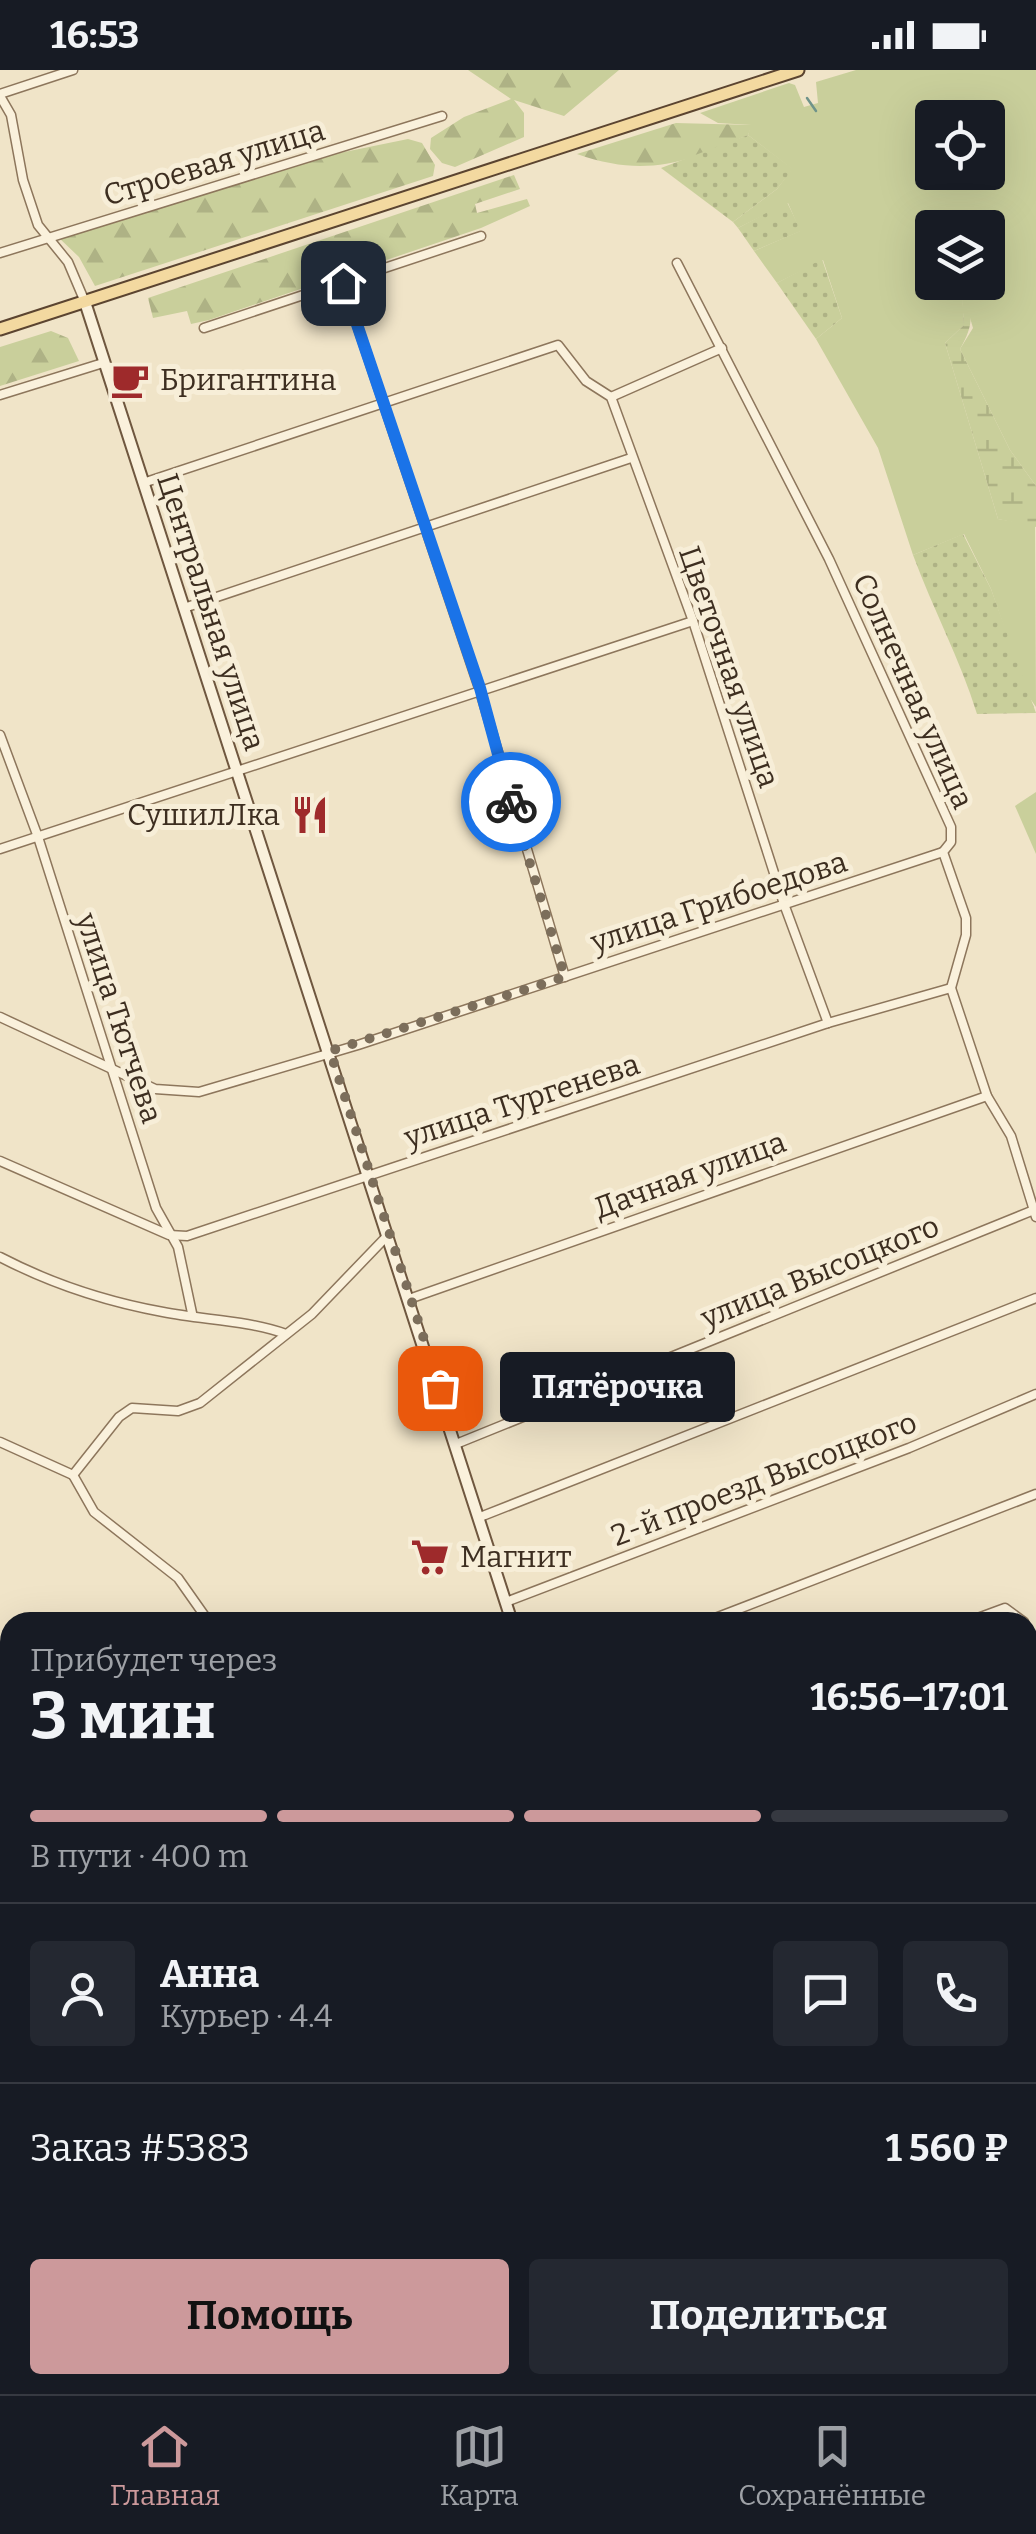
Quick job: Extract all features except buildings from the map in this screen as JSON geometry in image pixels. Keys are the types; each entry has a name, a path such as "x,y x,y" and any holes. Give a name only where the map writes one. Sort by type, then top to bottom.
{"main road":[{"path":"0,329 798,70"}],"street":[{"path":"73,70 0,95 11,114 23,180 38,224 68,262 85,302"},
{"name":"Строевая улица","path":"0,253 442,116"},
{"path":"204,328 480,236"},
{"name":"Солнечная улица","path":"677,263 795,488 930,774 950,828 952,842 943,852 966,918 966,935 951,988"},
{"path":"343,283 480,688 565,977"},
{"name":"Центральная улица","path":"85,302 509,1612"},
{"name":"Цветочная улица","path":"383,403 558,345 586,382 610,397 692,620 784,904 828,1023"},
{"path":"610,397 722,348"},
{"path":"0,395 104,363"},
{"path":"143,484 383,403"},
{"path":"184,608 632,458"},
{"path":"0,849 692,620"},
{"name":"улица Тютчева","path":"0,735 38,837 111,1068 169,1234 178,1247 192,1314"},
{"name":"улица Грибоедова","path":"0,1018 155,1088 184,1093 565,977 943,852"},
{"path":"951,988 987,1096 1011,1136 1035,1214"},
{"name":"улица Тургенева","path":"169,1234 187,1236 828,1023 951,988"},
{"name":"Дачная улица","path":"409,1300 987,1096"},
{"path":"0,1162 169,1234"},
{"name":"улица Высоцкого","path":"456,1444 1035,1214"},
{"path":"73,1475 119,1417 132,1408 178,1411 200,1402 312,1314 388,1235"},
{"path":"0,1257 36,1276 166,1313 192,1314 286,1334"},
{"path":"480,1517 1036,1298"},
{"name":"2-й проезд Высоцкого","path":"506,1602 909,1448 1036,1394"},
{"path":"0,1442 73,1475 94,1512 178,1578 202,1612"},
{"path":"731,1612 1036,1494"}],"green space":[{"path":"468,70 619,70 564,116 514,100 524,113 524,137 455,167 442,163 430,149 431,138 464,117 511,99"},
{"path":"856,70 1036,70 1036,486 1010,450 960,349 973,328 965,300 1005,300 1005,210 915,210 915,300 963,300 964,325 945,343 998,519 1035,525 1036,707 1027,694 991,589 964,534 913,555 878,448 816,339 842,318 823,260 777,283 754,251 800,231 788,203 738,228 733,222 777,189 792,169 748,135 751,125 718,123 700,113 789,83 795,85 804,107 818,103 816,82"},
{"path":"676,123 752,125 748,135 665,164 624,165 577,154"},
{"path":"748,135 793,169 777,189 733,222 661,168"},
{"path":"408,139 422,143 435,165 433,176 95,286 79,257 58,237 315,158"},
{"path":"514,175 520,189 475,204 477,213 527,199 530,206 481,228 209,320 191,324 187,311 153,318 148,298"},
{"path":"787,202 801,231 754,251 738,228"},
{"path":"822,259 842,318 816,339 777,283"},
{"path":"962,300 966,300 971,318 960,349 1010,450 1036,486 1036,527 998,519 945,343 964,325"},
{"path":"51,331 68,338 79,361 0,386 0,347"},
{"path":"963,534 991,589 1036,713 977,714 913,555"},
{"path":"1036,792 1036,854 1015,806"}],"waterway":[{"path":"807,98 816,111"}],"way so far":[{"path":"440,1388 330,1051 565,977 511,802"}],"place":[{"name":"Бригантина","path":"130,380"},
{"name":"СушилЛка","path":"310,815"},
{"name":"Пятёрочка","path":"440,1388"},
{"name":"Магнит","path":"430,1557"}],"route":[{"path":"343,283 480,688 511,802"}]}
